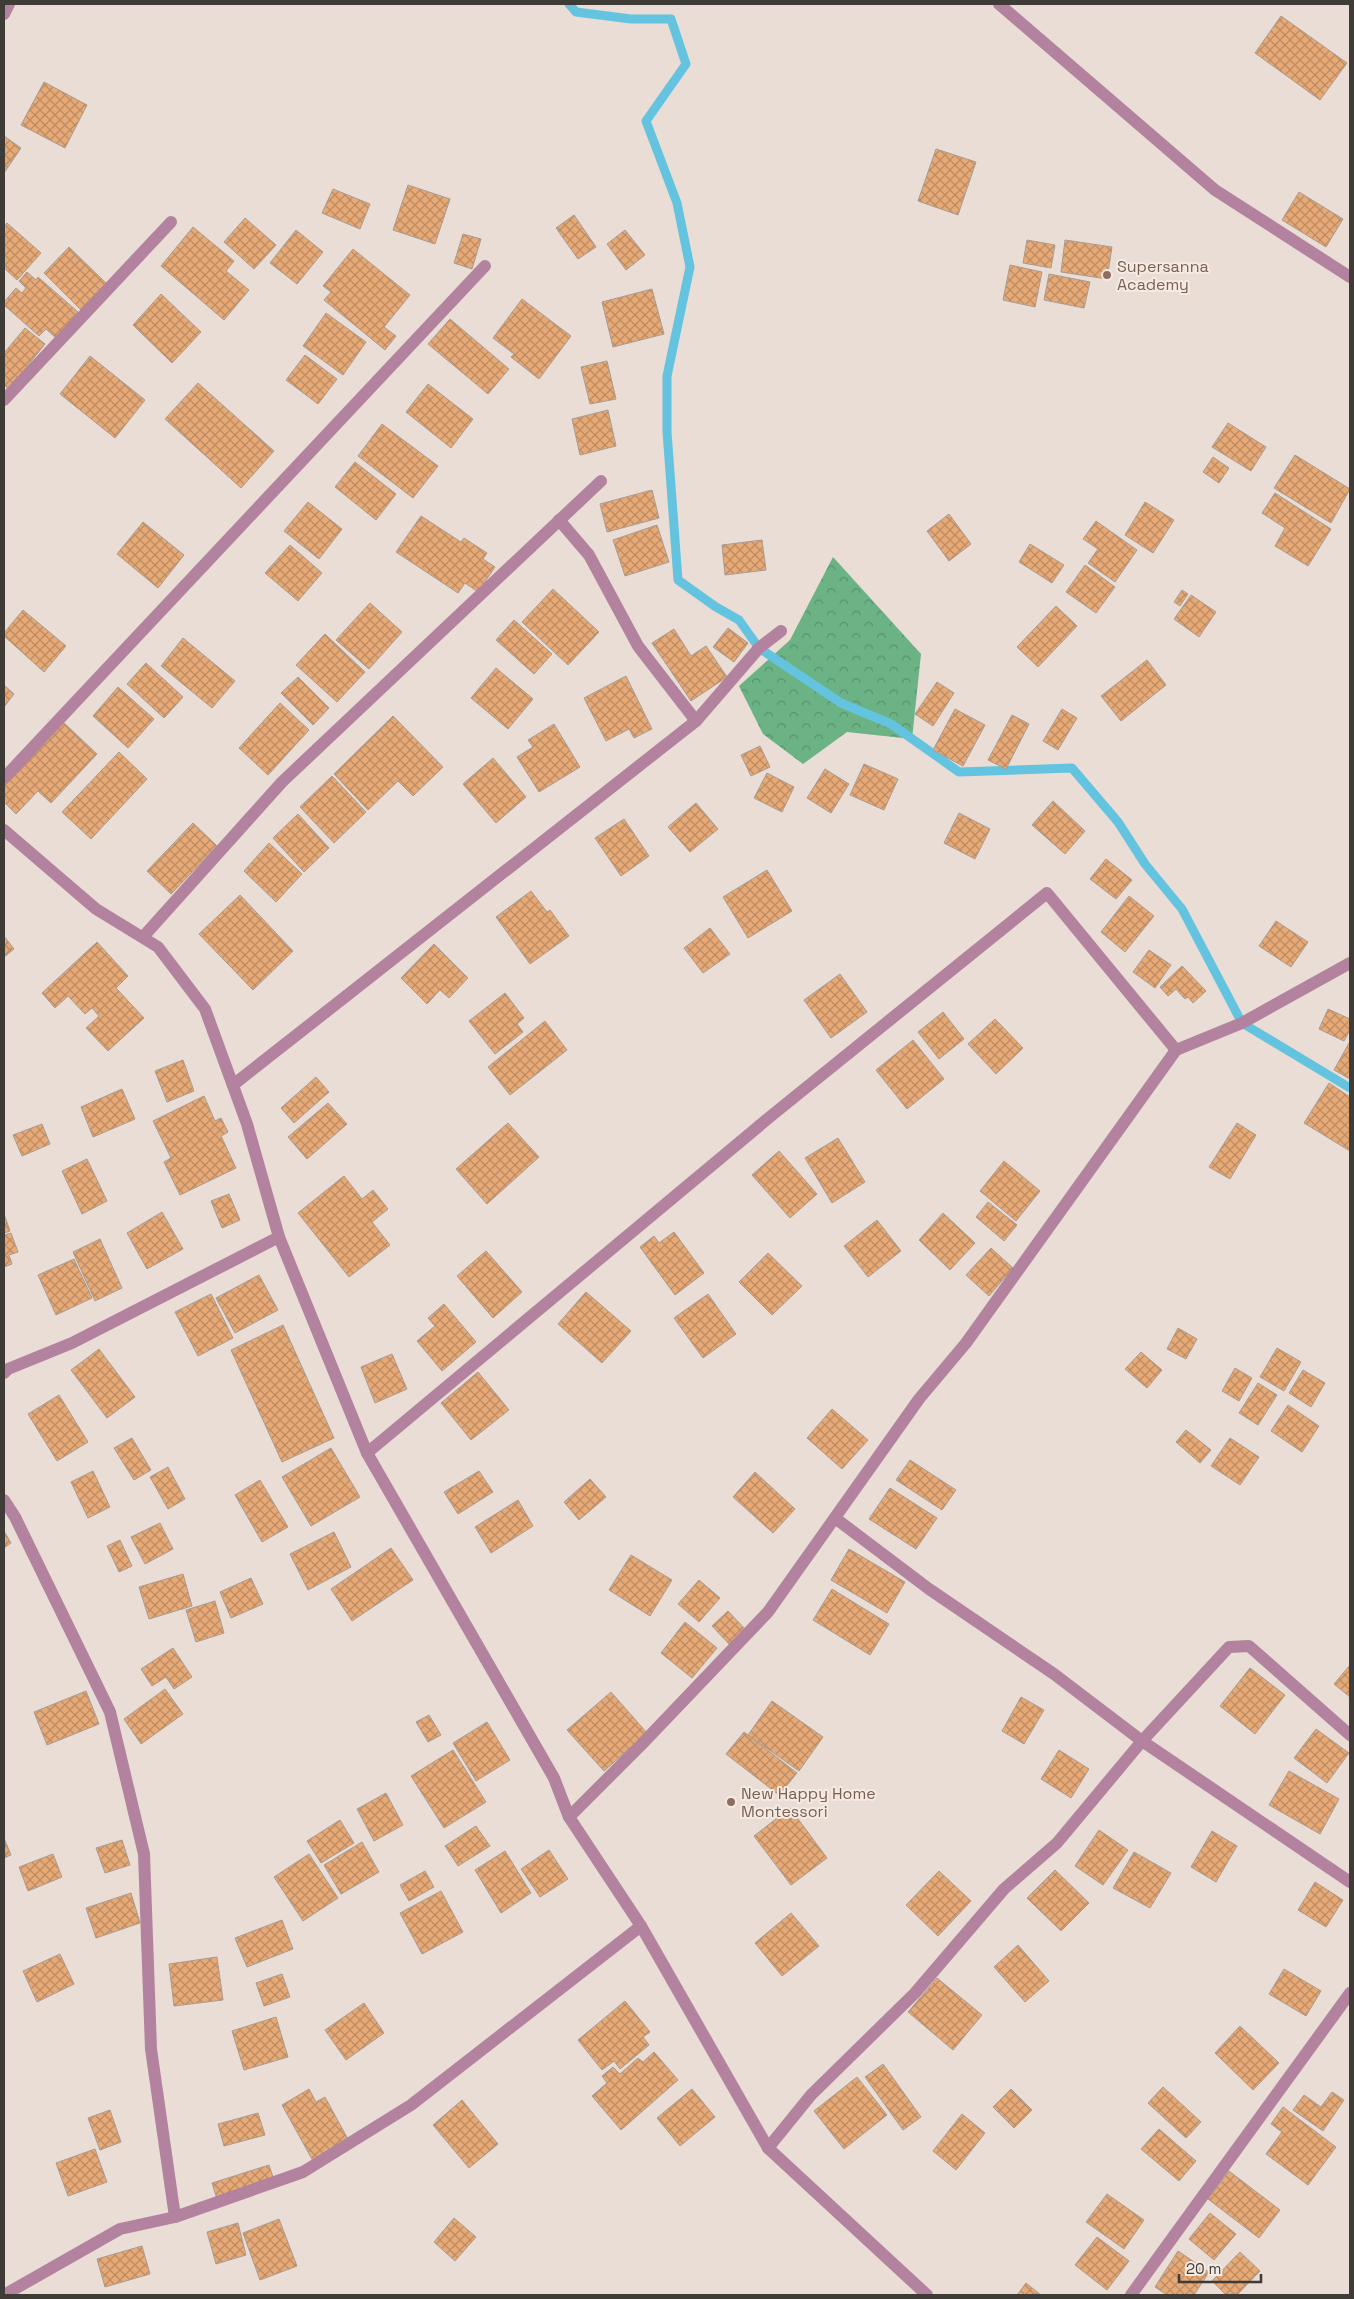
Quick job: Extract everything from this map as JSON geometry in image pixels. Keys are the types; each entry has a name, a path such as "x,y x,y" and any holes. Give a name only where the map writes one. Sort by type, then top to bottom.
{"street":[{"path":"4,14 9,4"},
{"path":"999,4 1215,190 1350,277"},
{"path":"4,398 171,222"},
{"path":"4,778 485,266"},
{"path":"143,937 282,782 601,481"},
{"path":"559,520 589,555 638,646 696,721"},
{"path":"233,1085 696,721 760,648 781,631"},
{"path":"4,830 96,909 158,946 205,1009 247,1124 280,1237 367,1453 554,1778 569,1816 641,1926 768,2148 927,2295"},
{"path":"367,1453 763,1122 1047,893 1176,1050"},
{"path":"569,1816 642,1744 768,1612 919,1399 966,1343 1176,1050 1242,1024 1350,962"},
{"path":"4,1373 8,1368 72,1342 280,1237"},
{"path":"4,1500 15,1517 110,1712 144,1854 151,2049 175,2217"},
{"path":"835,1518 929,1588 1054,1674 1142,1741 1350,1882"},
{"path":"768,2148 811,2095 915,1993 1004,1889 1057,1843 1142,1741 1229,1646 1249,1646 1350,1735"},
{"path":"4,2294 120,2229 175,2217 303,2172 411,2104 641,1926"},
{"path":"1130,2295 1350,1993"}],"green space":[{"path":"833,557 921,654 912,739 847,732 803,764 763,734 739,686 790,640"}],"building":[{"path":"1281,16 1347,63 1320,100 1255,53"},
{"path":"44,82 87,105 65,148 21,125"},
{"path":"4,136 21,148 4,173"},
{"path":"936,149 976,162 958,215 918,201"},
{"path":"408,185 450,199 435,244 393,230"},
{"path":"333,189 370,204 360,229 322,213"},
{"path":"1299,192 1343,219 1326,247 1282,220"},
{"path":"574,215 596,247 578,259 556,228"},
{"path":"245,218 276,245 254,269 224,242"},
{"path":"7,223 41,253 17,280 4,268 4,227"},
{"path":"193,227 234,261 226,271 249,290 224,320 161,266"},
{"path":"296,230 323,252 297,284 270,263"},
{"path":"625,230 645,255 626,270 607,244"},
{"path":"463,234 481,239 472,269 454,263"},
{"path":"1027,240 1055,245 1051,268 1023,263"},
{"path":"1065,240 1112,247 1107,279 1061,272"},
{"path":"69,247 107,284 81,310 44,273"},
{"path":"353,249 410,295 384,327 396,336 385,350 324,300 331,292 323,286"},
{"path":"1010,265 1042,272 1035,307 1003,300"},
{"path":"27,272 36,280 38,277 78,312 56,338 46,329 39,336 4,305 4,302 16,288 22,293 26,288 19,281"},
{"path":"1049,274 1090,282 1084,308 1044,300"},
{"path":"652,289 664,334 613,347 602,302"},
{"path":"161,294 201,332 172,363 133,325"},
{"path":"522,299 571,336 539,379 511,357 514,354 493,338"},
{"path":"326,313 366,342 343,375 303,346"},
{"path":"450,319 509,369 488,394 428,344"},
{"path":"25,328 45,344 9,389 4,385 4,353"},
{"path":"305,355 337,379 318,404 286,380"},
{"path":"90,356 145,400 115,438 60,394"},
{"path":"607,361 616,399 590,404 581,367"},
{"path":"198,383 274,451 241,488 165,419"},
{"path":"428,384 473,419 451,448 406,412"},
{"path":"608,410 616,446 580,455 572,419"},
{"path":"1228,423 1266,447 1251,471 1212,447"},
{"path":"382,424 438,466 413,498 358,456"},
{"path":"1295,455 1350,489 1331,523 1274,488"},
{"path":"1213,457 1229,468 1219,483 1203,472"},
{"path":"355,462 396,494 376,520 335,487"},
{"path":"652,490 659,518 607,532 600,504"},
{"path":"1275,493 1331,529 1308,566 1275,546 1285,528 1262,513"},
{"path":"308,502 342,529 319,559 284,531"},
{"path":"1145,502 1174,520 1153,553 1125,535"},
{"path":"949,514 971,544 949,561 927,531"},
{"path":"421,516 461,542 464,538 487,553 483,559 495,567 478,592 465,583 458,593 396,552"},
{"path":"1096,521 1137,550 1115,582 1088,563 1098,549 1083,539"},
{"path":"143,522 184,555 158,588 117,554"},
{"path":"657,525 669,562 625,576 613,540"},
{"path":"762,540 766,570 725,575 722,545"},
{"path":"1030,544 1064,565 1052,583 1019,562"},
{"path":"290,545 322,573 298,601 265,573"},
{"path":"1085,565 1115,587 1096,613 1066,592"},
{"path":"553,589 599,632 568,665 522,622"},
{"path":"1182,590 1188,594 1180,606 1174,602"},
{"path":"1191,595 1216,612 1199,637 1174,619"},
{"path":"370,603 402,632 369,669 336,640"},
{"path":"1056,606 1077,626 1038,667 1017,647"},
{"path":"23,610 66,646 44,672 4,636 4,633"},
{"path":"514,620 552,654 534,674 496,640"},
{"path":"728,628 748,643 734,662 713,647"},
{"path":"674,629 691,656 706,646 727,677 691,701 652,643"},
{"path":"325,634 365,672 337,702 296,665"},
{"path":"183,638 235,681 212,708 161,666"},
{"path":"1147,660 1166,685 1121,721 1101,696"},
{"path":"146,663 183,697 164,718 127,684"},
{"path":"496,668 533,699 508,729 471,698"},
{"path":"626,676 652,729 634,738 629,729 606,741 584,698"},
{"path":"298,677 329,708 313,725 281,693"},
{"path":"937,682 954,693 933,726 915,714"},
{"path":"4,685 14,694 4,707"},
{"path":"118,687 154,719 128,748 93,716"},
{"path":"280,703 309,730 268,775 239,748"},
{"path":"955,709 985,725 963,766 933,750"},
{"path":"1062,709 1077,718 1058,750 1043,741"},
{"path":"1012,715 1029,724 1006,769 988,760"},
{"path":"393,716 443,767 413,796 398,781 368,810 334,774"},
{"path":"62,721 97,754 51,803 38,791 16,814 4,802 4,783"},
{"path":"554,724 580,767 539,792 517,757 533,747 528,740"},
{"path":"760,746 770,767 751,776 741,755"},
{"path":"119,752 147,779 91,839 62,812"},
{"path":"493,758 526,797 496,823 463,784"},
{"path":"864,764 898,779 884,810 850,795"},
{"path":"825,769 849,784 831,813 807,798"},
{"path":"767,773 794,787 782,812 754,798"},
{"path":"332,776 366,812 334,843 300,807"},
{"path":"1053,801 1085,831 1065,854 1032,825"},
{"path":"696,803 718,829 690,852 668,827"},
{"path":"959,813 990,829 975,859 944,843"},
{"path":"298,814 329,848 304,872 273,838"},
{"path":"624,819 649,856 621,876 595,838"},
{"path":"193,823 217,846 171,894 147,871"},
{"path":"269,843 302,874 276,902 244,871"},
{"path":"1106,859 1132,880 1116,899 1090,879"},
{"path":"767,870 792,911 748,938 723,897"},
{"path":"531,891 547,912 550,910 569,936 530,964 496,917"},
{"path":"240,895 293,951 253,990 199,934"},
{"path":"1129,896 1154,916 1125,952 1101,932"},
{"path":"1276,921 1308,942 1291,967 1259,946"},
{"path":"710,928 730,954 703,973 684,948"},
{"path":"4,936 14,949 4,957"},
{"path":"97,942 128,976 116,988 144,1018 108,1051 86,1028 99,1016 92,1008 85,1014 68,996 55,1008 42,993"},
{"path":"434,944 468,978 449,998 440,990 427,1004 401,978"},
{"path":"1149,950 1171,965 1155,988 1133,972"},
{"path":"1182,966 1206,991 1193,1003 1188,997 1185,999 1176,989 1168,996 1160,987"},
{"path":"840,974 867,1012 831,1038 804,1000"},
{"path":"505,993 524,1018 517,1024 523,1032 495,1054 469,1021"},
{"path":"1328,1009 1350,1019 1350,1030 1344,1041 1319,1029"},
{"path":"943,1012 964,1039 939,1059 918,1032"},
{"path":"995,1019 1023,1048 996,1074 968,1044"},
{"path":"545,1021 567,1050 510,1095 488,1067"},
{"path":"913,1040 944,1079 907,1109 876,1070"},
{"path":"1350,1044 1350,1079 1334,1070"},
{"path":"183,1060 194,1091 167,1102 155,1071"},
{"path":"316,1077 329,1092 294,1123 281,1108"},
{"path":"1329,1083 1350,1097 1350,1151 1304,1123"},
{"path":"122,1089 135,1119 93,1137 81,1107"},
{"path":"204,1096 215,1121 221,1118 228,1132 221,1136 236,1168 180,1195 164,1162 171,1158 153,1121"},
{"path":"328,1103 347,1124 307,1159 288,1137"},
{"path":"508,1123 539,1157 487,1204 456,1169"},
{"path":"1237,1123 1256,1135 1230,1179 1209,1167"},
{"path":"42,1124 50,1144 22,1156 13,1135"},
{"path":"838,1138 865,1182 832,1203 805,1158"},
{"path":"779,1151 817,1194 790,1218 752,1175"},
{"path":"87,1159 107,1201 82,1214 62,1171"},
{"path":"1004,1161 1040,1191 1016,1221 980,1191"},
{"path":"344,1176 362,1199 373,1190 388,1209 372,1222 390,1245 349,1277 298,1213"},
{"path":"229,1194 240,1220 222,1228 211,1201"},
{"path":"988,1202 1017,1225 1004,1241 976,1217"},
{"path":"162,1212 183,1249 147,1269 127,1233"},
{"path":"943,1213 975,1243 950,1270 919,1240"},
{"path":"4,1214 10,1231 4,1233"},
{"path":"877,1220 901,1251 868,1277 844,1246"},
{"path":"674,1232 704,1273 675,1295 640,1247 654,1236 659,1243"},
{"path":"11,1233 18,1252 9,1255 12,1264 4,1267 4,1235"},
{"path":"100,1239 122,1288 95,1301 73,1252"},
{"path":"991,1248 1013,1268 989,1296 966,1275"},
{"path":"486,1251 522,1292 493,1318 457,1276"},
{"path":"768,1253 802,1286 772,1315 739,1282"},
{"path":"74,1259 92,1298 56,1315 38,1275"},
{"path":"259,1275 278,1310 235,1333 216,1298"},
{"path":"586,1292 631,1331 602,1363 558,1324"},
{"path":"211,1294 233,1338 198,1356 175,1312"},
{"path":"708,1294 736,1334 703,1358 674,1318"},
{"path":"444,1304 476,1342 442,1371 417,1341 435,1326 428,1318"},
{"path":"283,1325 334,1438 282,1462 231,1350"},
{"path":"1178,1328 1197,1339 1186,1359 1167,1349"},
{"path":"1277,1348 1301,1362 1284,1391 1260,1377"},
{"path":"99,1349 135,1397 107,1418 71,1370"},
{"path":"1141,1352 1162,1370 1147,1388 1125,1369"},
{"path":"392,1354 407,1389 375,1403 361,1367"},
{"path":"1235,1368 1252,1378 1239,1401 1222,1391"},
{"path":"1303,1370 1325,1383 1311,1407 1289,1393"},
{"path":"478,1372 509,1410 471,1440 441,1403"},
{"path":"1258,1383 1277,1395 1258,1425 1239,1413"},
{"path":"59,1395 88,1442 57,1461 28,1414"},
{"path":"1288,1405 1319,1426 1302,1452 1271,1431"},
{"path":"832,1409 868,1440 842,1469 807,1438"},
{"path":"1186,1430 1211,1450 1200,1463 1176,1442"},
{"path":"132,1438 151,1470 134,1480 114,1448"},
{"path":"1230,1438 1259,1457 1240,1485 1211,1466"},
{"path":"331,1448 360,1497 311,1526 282,1477"},
{"path":"910,1460 956,1490 942,1510 896,1480"},
{"path":"168,1467 185,1499 168,1509 150,1477"},
{"path":"93,1471 110,1507 88,1518 71,1482"},
{"path":"479,1471 493,1492 458,1514 444,1492"},
{"path":"755,1472 795,1509 773,1533 733,1497"},
{"path":"590,1479 606,1497 579,1520 564,1502"},
{"path":"260,1480 288,1527 262,1542 235,1495"},
{"path":"890,1488 937,1518 916,1549 869,1519"},
{"path":"518,1500 533,1526 491,1553 475,1527"},
{"path":"160,1523 173,1549 145,1564 131,1537"},
{"path":"4,1531 11,1543 4,1548"},
{"path":"334,1532 351,1567 308,1590 290,1554"},
{"path":"120,1540 132,1566 119,1572 107,1546"},
{"path":"391,1548 413,1580 352,1621 331,1589"},
{"path":"849,1549 905,1582 887,1613 831,1580"},
{"path":"631,1555 672,1580 650,1616 609,1590"},
{"path":"183,1574 192,1606 149,1619 139,1587"},
{"path":"251,1578 263,1604 231,1618 220,1592"},
{"path":"699,1580 720,1598 699,1622 678,1604"},
{"path":"832,1589 889,1624 870,1655 813,1620"},
{"path":"215,1601 224,1633 196,1642 186,1610"},
{"path":"728,1611 745,1629 729,1644 712,1626"},
{"path":"685,1622 717,1648 692,1678 661,1653"},
{"path":"173,1648 192,1677 174,1689 166,1677 152,1686 141,1669"},
{"path":"1350,1665 1350,1697 1334,1684"},
{"path":"1250,1668 1285,1695 1255,1734 1220,1706"},
{"path":"165,1689 183,1714 141,1744 124,1719"},
{"path":"86,1691 99,1724 47,1745 34,1712"},
{"path":"611,1692 647,1733 604,1771 567,1730"},
{"path":"1021,1697 1044,1710 1024,1744 1002,1731"},
{"path":"772,1701 823,1737 799,1771 748,1735"},
{"path":"429,1715 441,1735 428,1742 416,1722"},
{"path":"487,1722 510,1760 476,1781 453,1743"},
{"path":"1316,1729 1349,1753 1327,1783 1294,1758"},
{"path":"744,1732 797,1773 779,1795 726,1754"},
{"path":"453,1750 486,1802 444,1828 411,1776"},
{"path":"1059,1750 1089,1769 1071,1798 1041,1779"},
{"path":"1289,1771 1339,1799 1320,1834 1269,1805"},
{"path":"386,1793 403,1825 374,1841 357,1809"},
{"path":"790,1808 827,1858 791,1885 754,1836"},
{"path":"340,1820 354,1843 321,1863 307,1841"},
{"path":"476,1826 490,1846 458,1866 445,1846"},
{"path":"1099,1830 1128,1850 1103,1885 1075,1866"},
{"path":"1212,1831 1237,1846 1216,1882 1191,1867"},
{"path":"4,1838 11,1855 4,1858"},
{"path":"122,1840 130,1865 105,1873 96,1848"},
{"path":"362,1842 379,1872 341,1894 324,1865"},
{"path":"549,1850 568,1879 540,1897 521,1869"},
{"path":"505,1851 531,1893 501,1913 475,1870"},
{"path":"1134,1852 1171,1873 1150,1908 1113,1888"},
{"path":"53,1854 62,1877 28,1891 19,1867"},
{"path":"309,1854 338,1898 303,1921 274,1877"},
{"path":"1055,1870 1089,1903 1061,1931 1027,1898"},
{"path":"425,1871 434,1887 409,1901 400,1885"},
{"path":"939,1871 971,1901 938,1936 906,1905"},
{"path":"1315,1882 1343,1900 1326,1927 1298,1910"},
{"path":"441,1891 463,1932 422,1954 400,1913"},
{"path":"131,1893 140,1923 96,1938 86,1908"},
{"path":"791,1913 819,1946 782,1976 755,1943"},
{"path":"282,1920 293,1949 247,1967 235,1938"},
{"path":"1018,1945 1049,1981 1025,2002 994,1967"},
{"path":"60,1954 74,1984 37,2002 23,1971"},
{"path":"217,1957 223,2000 174,2006 169,1964"},
{"path":"1284,1969 1321,1991 1306,2016 1269,1994"},
{"path":"282,1974 290,1997 264,2006 256,1983"},
{"path":"937,1978 982,2015 953,2050 908,2012"},
{"path":"625,2001 650,2032 643,2037 649,2045 620,2069 614,2061 602,2070 578,2040"},
{"path":"364,2003 384,2033 346,2060 325,2030"},
{"path":"276,2017 288,2057 244,2070 232,2031"},
{"path":"1240,2026 1279,2063 1253,2090 1215,2053"},
{"path":"654,2052 678,2080 621,2130 592,2096 607,2083 602,2076 613,2067 620,2074 638,2058 643,2062"},
{"path":"883,2064 921,2117 903,2130 865,2077"},
{"path":"857,2077 887,2115 844,2149 814,2111"},
{"path":"1163,2087 1201,2122 1186,2138 1148,2103"},
{"path":"309,2089 316,2102 325,2097 349,2141 313,2161 282,2105"},
{"path":"692,2089 715,2117 680,2146 657,2118"},
{"path":"1011,2089 1032,2110 1014,2128 993,2107"},
{"path":"1332,2092 1344,2100 1323,2131 1293,2110 1304,2095 1321,2107"},
{"path":"462,2100 498,2144 469,2168 433,2125"},
{"path":"1283,2107 1336,2147 1308,2185 1266,2154 1282,2132 1271,2124"},
{"path":"110,2110 121,2142 100,2150 88,2118"},
{"path":"258,2113 265,2135 224,2146 218,2124"},
{"path":"962,2114 985,2133 956,2170 933,2151"},
{"path":"1159,2129 1196,2161 1179,2181 1141,2149"},
{"path":"95,2149 107,2182 68,2196 56,2163"},
{"path":"269,2165 274,2180 217,2199 212,2183"},
{"path":"1229,2171 1280,2210 1259,2238 1208,2199"},
{"path":"1107,2194 1144,2220 1124,2249 1086,2222"},
{"path":"1210,2213 1236,2234 1214,2260 1189,2239"},
{"path":"454,2218 476,2237 455,2261 434,2242"},
{"path":"279,2219 297,2266 260,2280 243,2233"},
{"path":"238,2223 246,2255 216,2264 207,2232"},
{"path":"1097,2237 1129,2261 1107,2290 1075,2265"},
{"path":"142,2246 150,2274 105,2287 97,2259"},
{"path":"1178,2251 1209,2272 1194,2295 1167,2295 1155,2287"},
{"path":"1240,2252 1260,2271 1237,2295 1226,2295 1212,2281"},
{"path":"1026,2283 1041,2295 1017,2295"}],"waterway":[{"path":"569,4 576,12 631,19 671,19 686,64 646,121 677,203 690,267 667,376 667,432 678,580 716,607 739,620 759,648 841,703 891,724 959,772 1072,768 1118,822 1145,864 1182,909 1242,1023 1350,1088"}],"place":[{"name":"Supersanna Academy","path":"1107,275"},
{"name":"New Happy Home Montessori","path":"731,1802"}]}
